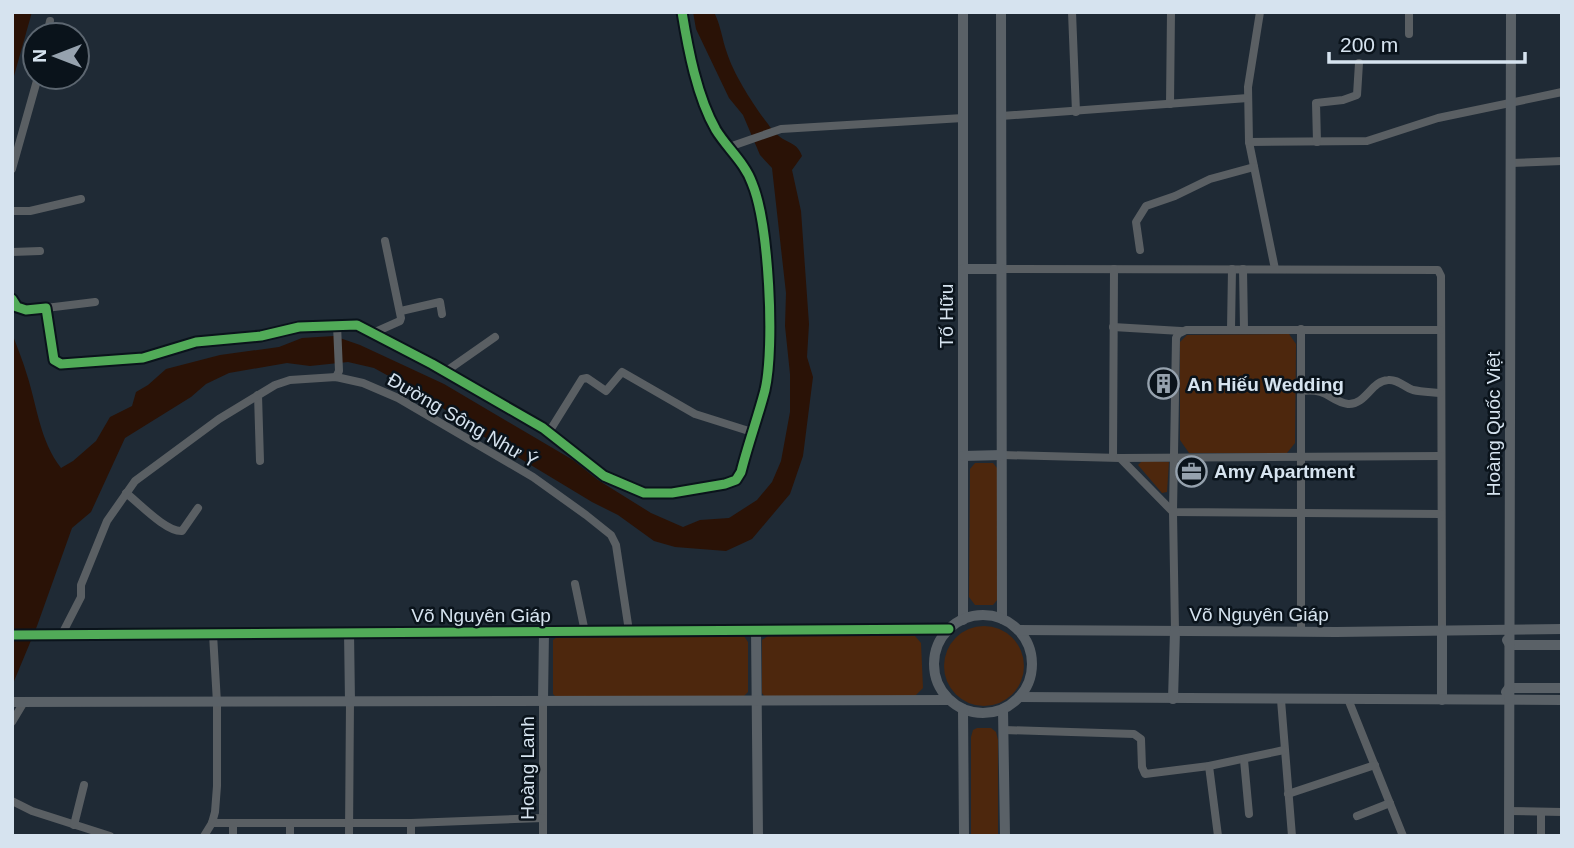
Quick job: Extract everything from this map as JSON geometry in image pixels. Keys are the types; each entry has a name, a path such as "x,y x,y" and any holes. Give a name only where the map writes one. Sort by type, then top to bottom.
{"street":[{"path":"46,308 54,360 61,364 143,358 196,342 261,336 299,327 357,326 445,372 549,432 604,476 643,493 653,495 731,483 741,472 766,381 769,327 766,255 753,184 716,130 687,43 682,12"},
{"name":"Tố Hữu","path":"963,12 963,620"},
{"path":"1001,12 1002,619"},
{"path":"1072,12 1076,111"},
{"path":"1170,104 1171,12"},
{"path":"1260,12 1248,98 1249,142 1275,269"},
{"path":"1409,12 1409,34"},
{"name":"Hoàng Quốc Việt","path":"1504,630 1511,12"},
{"path":"1317,142 1316,103 1343,100 1357,95 1359,64"},
{"path":"12,169 34,91"},
{"path":"1249,142 1367,141 1438,118 1562,92"},
{"path":"1001,116 1248,98"},
{"path":"729,148 781,129 963,118"},
{"path":"1511,163 1562,161"},
{"path":"1140,250 1136,222 1146,206 1210,179 1254,167"},
{"path":"12,211 30,211 81,199"},
{"path":"373,333 400,321 401,311 385,241"},
{"path":"12,252 40,251"},
{"path":"963,269 1435,269 1441,276 1442,700"},
{"path":"1114,269 1116,457 1173,512 1441,514"},
{"path":"1231,329 1232,269"},
{"path":"1243,269 1244,329"},
{"path":"12,299 17,307 26,310 95,302"},
{"path":"401,311 440,302 443,314"},
{"path":"1113,327 1181,331 1440,330"},
{"path":"337,374 338,328"},
{"path":"1301,329 1301,632"},
{"path":"1174,699 1176,338 1181,331"},
{"path":"445,372 495,337"},
{"path":"549,432 582,379 587,378 606,391 622,372 695,414 751,432"},
{"name":"Đường Sông Như Ý","path":"57,634 81,597 81,585 107,521 135,481 219,419 258,395 290,380 337,374 398,398 508,460 611,536 616,545 629,631"},
{"path":"1301,391 1322,391 1350,404 1361,400 1380,382 1391,380 1412,389 1440,393"},
{"path":"258,395 260,461"},
{"path":"963,456 1441,456"},
{"path":"126,493 167,527 178,532 182,531 198,508"},
{"path":"575,584 585,632"},
{"path":"986,615 1002,619 1018,631 1028,646 1032,664 1028,682 1019,697 1003,709 987,713 963,709 949,699 938,683 934,664 938,645 949,629 963,620 986,615"},
{"name":"Võ Nguyên Giáp","path":"12,635 949,629"},
{"name":"Võ Nguyên Giáp","path":"1018,631 1562,629"},
{"path":"756,630 758,836"},
{"path":"1504,630 1510,645 1509,836"},
{"path":"349,632 349,836"},
{"path":"543,701 544,632"},
{"path":"204,836 212,823 217,786 214,634"},
{"path":"1510,645 1562,645"},
{"path":"1496,701 1509,688 1562,688"},
{"path":"1019,697 1562,700"},
{"path":"12,722 18,702 949,699"},
{"path":"1348,699 1402,836"},
{"path":"1281,700 1292,836"},
{"name":"Hoàng Lanh","path":"543,701 543,836"},
{"path":"963,709 964,836"},
{"path":"1003,709 1005,836"},
{"path":"1004,730 1134,734 1141,739 1142,767 1145,774 1244,760 1284,750"},
{"path":"1244,760 1249,814"},
{"path":"1288,794 1375,765"},
{"path":"1209,766 1218,836"},
{"path":"74,825 84,785"},
{"path":"12,801 32,811 110,836"},
{"path":"1357,816 1390,803"},
{"path":"1509,811 1562,812"},
{"path":"1541,812 1541,836"},
{"path":"212,823 411,823 543,818"},
{"path":"233,823 233,836"},
{"path":"290,823 290,836"},
{"path":"411,823 411,836"}],"shaded area":[{"path":"12,12 32,12 29,21 21,21 21,51 12,83"},
{"path":"693,12 714,12 730,62 745,90 771,128 781,138 797,147 802,156 792,170 801,211 809,324 807,357 813,377 803,456 790,494 752,539 726,551 675,547 654,541 618,515 481,435 427,397 374,368 348,362 310,366 287,363 229,373 206,384 191,397 125,438 91,512 72,528 12,686 12,333 44,435 61,468 96,441 110,417 132,406 136,392 166,369 220,355 279,347 302,338 334,336 360,345 444,384 573,460 598,480 651,513 683,527 700,520 729,518 757,500 772,482 781,461 790,412 790,374 785,326 786,293 772,168 760,155 743,115 729,98 696,29"},
{"path":"1289,334 1296,344 1295,443 1287,453 1189,453 1180,440 1180,342 1187,335"},
{"path":"1143,460 1169,462 1167,492 1162,493 1138,465"},
{"path":"975,463 993,463 997,468 998,599 993,605 975,605 969,597 970,469"},
{"path":"984,626 999,629 1012,638 1021,651 1024,666 1021,681 1012,694 999,703 984,706 969,703 956,694 947,681 944,666 947,651 956,638 969,629"},
{"path":"744,636 748,642 748,692 743,697 553,694 553,640 557,637"},
{"path":"768,636 915,636 921,643 923,688 914,697 765,697 762,693 762,640"},
{"path":"991,728 996,732 998,740 998,836 971,836 971,737 973,730"}],"cycle path":[{"path":"12,299 17,307 26,310 46,308 54,360 61,364 143,358 196,342 261,336 299,327 357,325 432,364 543,428 604,476 644,493 672,493 736,480 741,472 765,390 768,370 769,285 763,226 752,183 716,130 698,88 682,12"},
{"path":"12,635 949,629"}],"place":[{"name":"An Hiếu Wedding","path":"1164,384"},
{"name":"Amy Apartment","path":"1191,471"}]}
